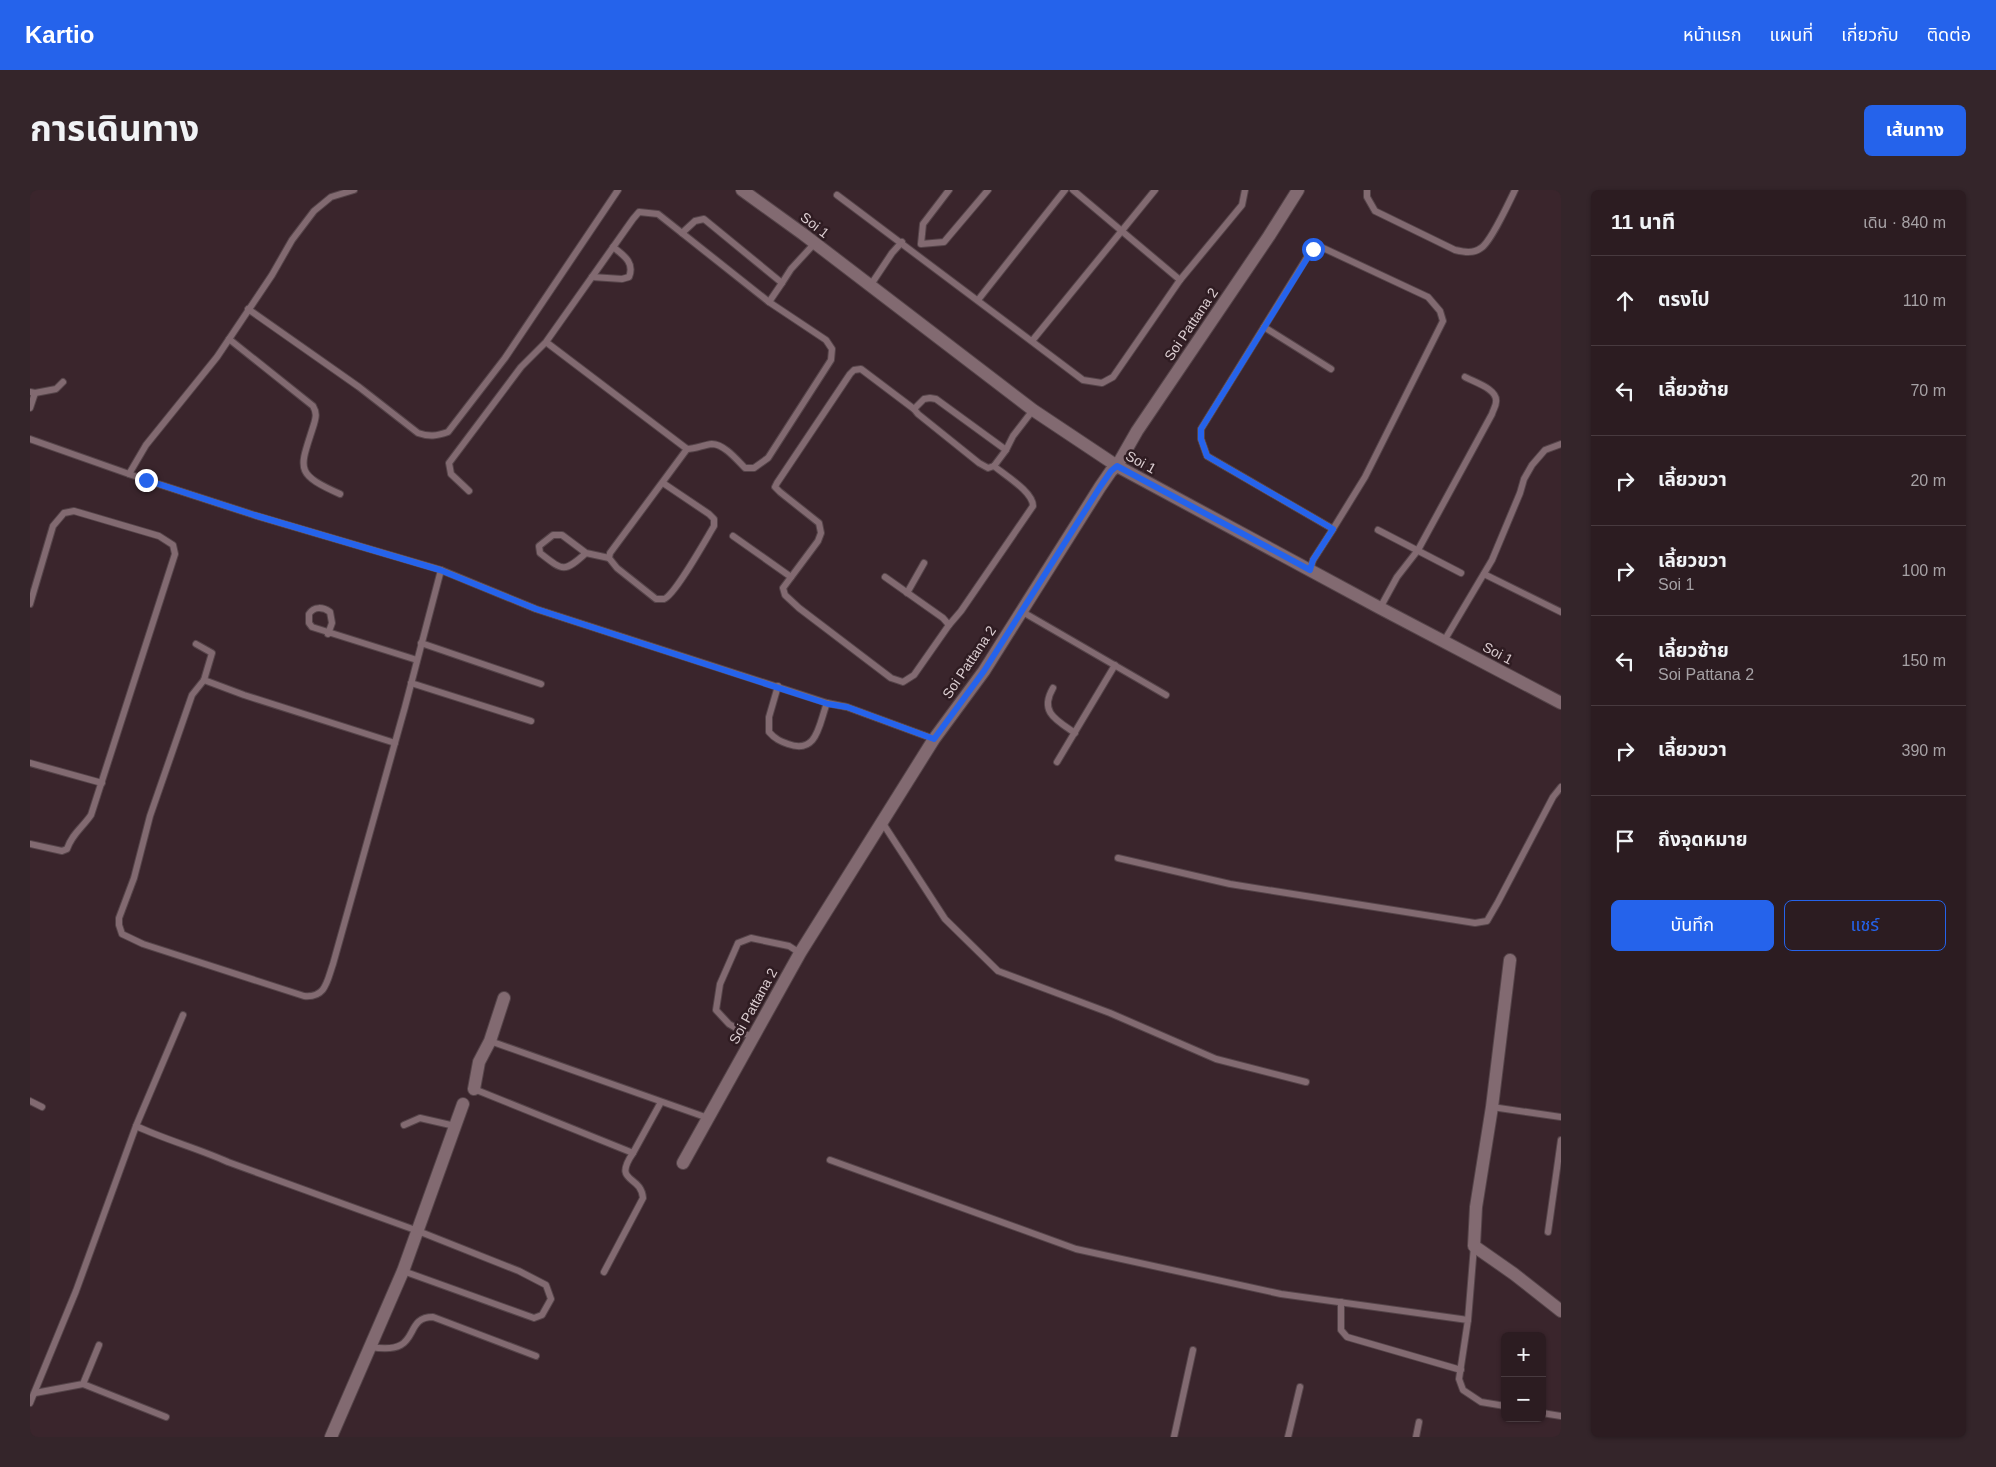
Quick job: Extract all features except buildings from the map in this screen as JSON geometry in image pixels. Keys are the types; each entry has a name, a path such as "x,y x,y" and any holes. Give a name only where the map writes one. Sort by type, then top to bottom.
{"street":[{"name":"Soi 1","path":"742,190 1034,410 1117,466 1561,703"},
{"name":"Soi Pattana 2","path":"683,1163 703,1116 752,1038 800,953 934,739 984,671 1100,487 1111,471 1117,466 1136,431 1269,236 1298,190"},
{"path":"1510,960 1492,1108 1476,1207 1474,1246 1514,1274 1561,1311"},
{"path":"474,1089 478,1062 490,1041 504,998"},
{"path":"331,1437 371,1347 418,1231 463,1104"}],"lane":[{"path":"129,474 146,446 217,357 292,240 314,211 330,196 354,190"},
{"path":"248,310 359,387 418,433 426,436 438,436 448,432 505,358 618,190"},
{"path":"914,253 921,244 923,224 949,190"},
{"path":"921,244 940,244 944,242 988,190"},
{"path":"978,300 1065,190"},
{"path":"1073,190 1180,280"},
{"path":"1032,341 1155,190"},
{"path":"838,195 1083,380 1102,383 1113,377 1180,280 1242,205 1245,190"},
{"path":"1367,190 1367,197 1375,211 1455,250 1463,252 1472,252 1485,245 1515,190"},
{"path":"469,491 450,474 449,463 521,367 546,342 639,212 658,214 769,302 826,340 832,348 831,360 768,458 754,468 745,468 721,447 712,444 696,449 687,449 546,342"},
{"path":"682,233 695,221 704,219 782,284"},
{"path":"870,286 892,253 902,242"},
{"path":"769,302 791,269 814,244"},
{"path":"592,277 622,279 629,277 631,271 629,261 613,247"},
{"path":"1310,570 1313,560 1333,529 1365,477 1443,321 1440,311 1428,297 1321,247 1313,249 1264,327 1201,429 1201,439 1207,456 1333,529"},
{"path":"1264,327 1331,369"},
{"path":"229,339 313,406 317,415 304,457 303,467 307,475 316,483 340,494"},
{"path":"994,466 1029,494 1033,500 1033,506 961,611 914,675 902,682 891,678 785,595 783,588 818,541 820,528 819,523 775,487 854,370 861,369 914,409 979,463 988,468 994,466 1006,450 1013,436 1034,410"},
{"path":"1380,608 1397,577 1418,550 1492,414 1496,395 1465,377"},
{"path":"30,407 33,393 56,389 63,382"},
{"path":"914,409 924,398 936,399 1006,450"},
{"path":"30,439 254,515 440,570 536,609 778,686 828,704 847,707 934,739"},
{"path":"1444,641 1492,560 1524,479 1532,465 1545,450 1561,444"},
{"path":"609,558 616,542 663,483 687,449"},
{"path":"586,553 572,566 564,568 554,564 540,553 539,546 548,537 557,534 562,535 586,553 609,558 617,568 656,599 664,599 674,588 714,526 714,519 663,483"},
{"path":"30,604 53,526 64,513 74,512 159,536 173,545 175,554 91,815 82,828 74,834 67,849 62,851 30,844"},
{"path":"1378,530 1461,573"},
{"path":"733,536 791,577"},
{"path":"907,593 924,563"},
{"path":"196,644 212,653 204,680 192,695 150,816 134,878 119,918 122,934 143,944 304,996 317,996 323,991 333,964 395,743 440,570"},
{"path":"1484,574 1561,612"},
{"path":"884,577 943,618 949,625"},
{"path":"328,634 332,623 330,612 321,608 314,609 309,614 309,623 312,628 328,634 417,660"},
{"path":"1021,611 1166,695"},
{"path":"421,643 540,684"},
{"path":"1057,762 1115,665"},
{"path":"204,680 244,695 395,743"},
{"path":"411,682 531,721"},
{"path":"778,686 769,717 769,732 774,739 796,747 810,744 815,738 828,704"},
{"path":"1053,688 1047,703 1049,711 1054,719 1075,732"},
{"path":"30,763 102,782"},
{"path":"1118,858 1230,884 1475,923 1487,921 1553,797 1561,787"},
{"path":"882,822 945,919 998,970 1110,1013 1216,1059 1306,1082"},
{"path":"752,1038 729,1024 716,1010 720,984 738,943 751,938 790,946 800,953"},
{"path":"30,1403 76,1291 136,1126 183,1015"},
{"path":"490,1041 703,1116"},
{"path":"474,1089 633,1153"},
{"path":"30,1101 42,1106"},
{"path":"604,1272 643,1198 642,1192 626,1174 625,1166 661,1102"},
{"path":"1492,1108 1561,1117"},
{"path":"404,1125 420,1118 456,1126"},
{"path":"136,1126 154,1135 199,1149 228,1162 418,1231 519,1271 546,1286 550,1300 542,1316 534,1318 402,1271"},
{"path":"1548,1232 1561,1140"},
{"path":"830,1160 1076,1249 1280,1294 1468,1320"},
{"path":"1474,1246 1468,1320 1459,1379 1463,1390 1480,1402 1501,1405"},
{"path":"1341,1302 1341,1330 1344,1335 1460,1370"},
{"path":"371,1347 394,1349 403,1345 419,1319 433,1317 536,1356"},
{"path":"83,1384 99,1345"},
{"path":"1174,1437 1193,1350"},
{"path":"34,1393 83,1384 166,1417"},
{"path":"1288,1437 1300,1387"},
{"path":"1546,1414 1561,1416"},
{"path":"1416,1437 1419,1422"}],"route":[{"path":"146,480 254,515 440,570 536,609 778,686 828,704 847,707 934,739 984,671 1100,487 1111,471 1117,466 1310,570 1323,542 1333,529 1207,456 1201,439 1201,429 1313,249"}]}
